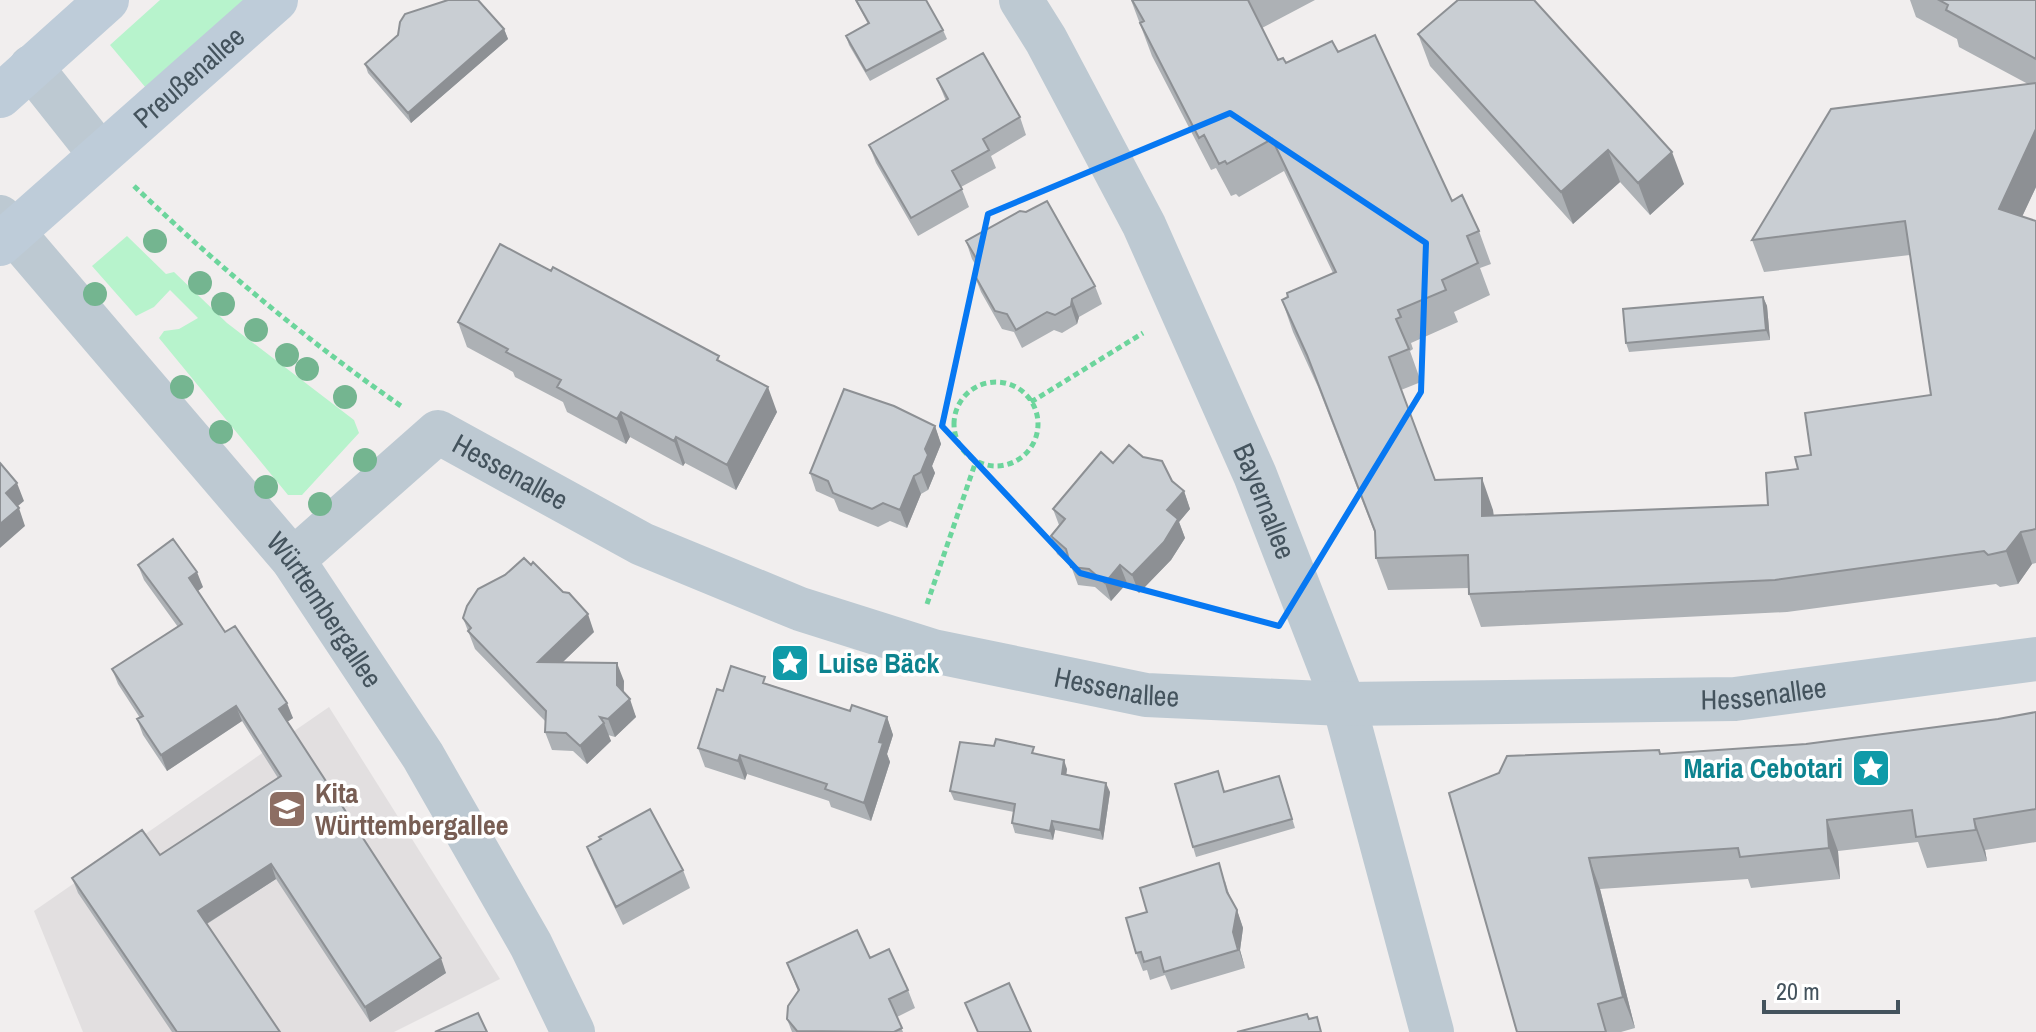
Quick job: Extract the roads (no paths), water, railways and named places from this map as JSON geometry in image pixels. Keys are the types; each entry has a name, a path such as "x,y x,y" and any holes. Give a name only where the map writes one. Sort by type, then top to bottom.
{"street":[{"path":"100,154 16,82 107,0"},
{"name":"Preußenallee","path":"4,231 100,154 276,0"},
{"name":"Bayernallee","path":"1021,0 1046,40 1144,225 1255,475 1344,704 1432,1032"},
{"name":"Württembergallee","path":"4,231 293,560 423,756 531,945 573,1032"},
{"name":"Hessenallee","path":"293,560 438,432 642,544 800,609 933,651 1146,695 1344,704 1735,699 2036,659"}],"place":[{"name":"Luise Bäck","path":"790,663"},
{"name":"Maria Cebotari","path":"1871,768"},
{"name":"Kita Württembergallee","path":"287,809"}]}
